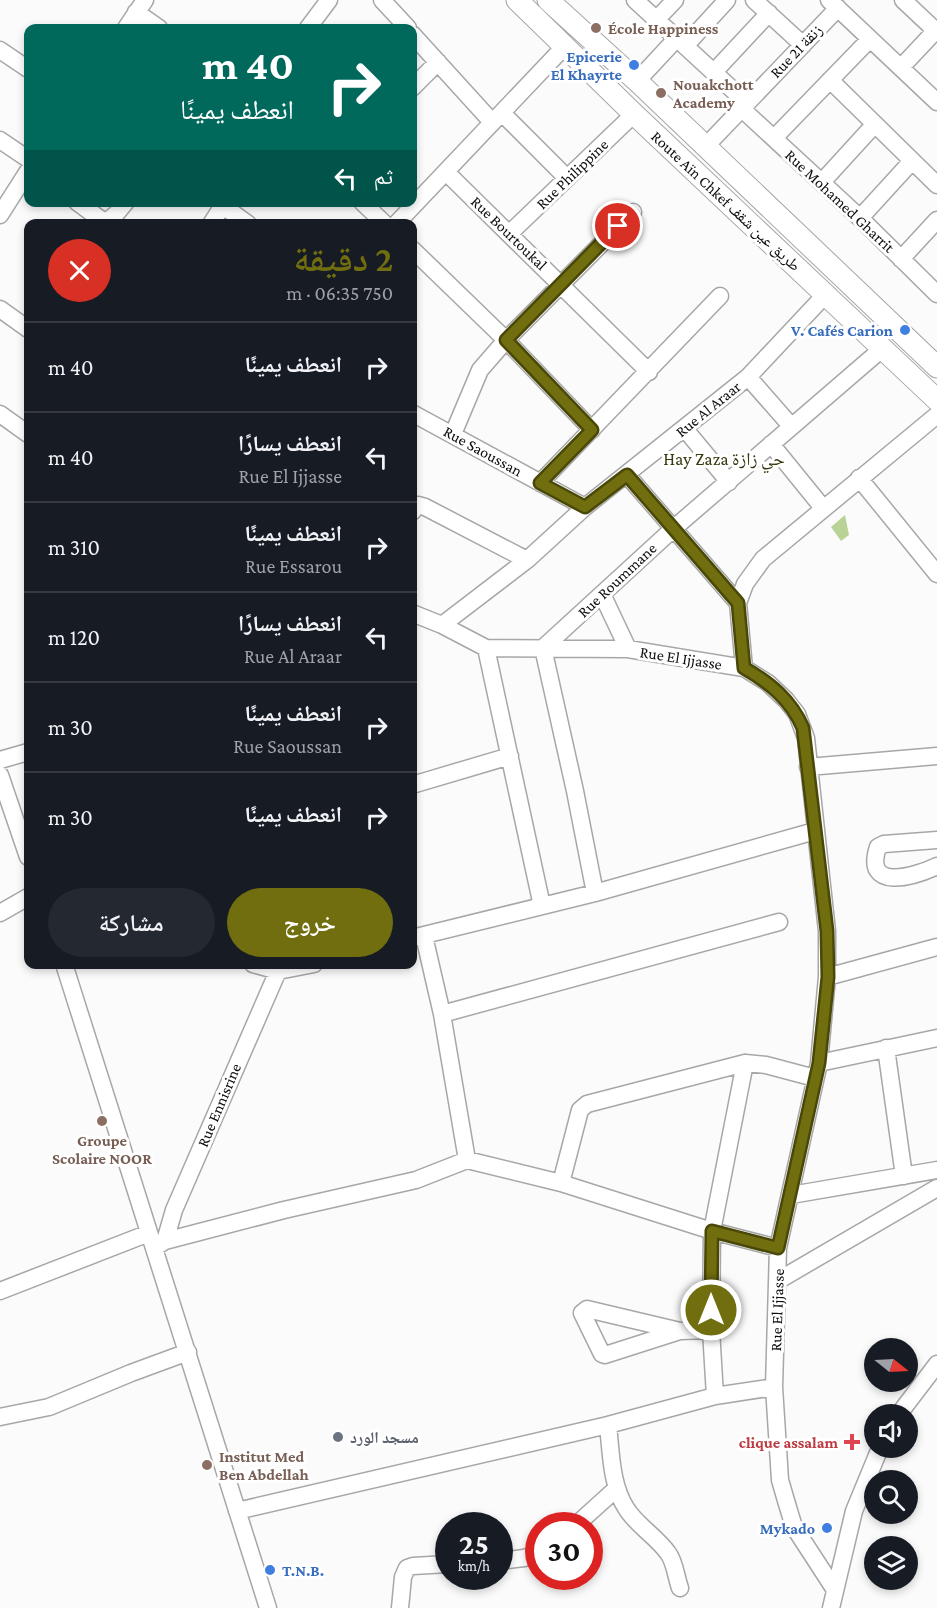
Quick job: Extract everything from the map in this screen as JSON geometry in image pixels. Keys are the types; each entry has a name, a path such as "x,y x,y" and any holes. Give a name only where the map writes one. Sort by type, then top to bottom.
{"main road":[{"name":"Route Aïn Chkef طريق عين شقف","path":"517,0 634,114 937,400"},
{"name":"Route Aïn Chkef طريق عين شقف","path":"548,0 637,81 937,367"}],"street":[{"path":"311,24 328,0"},
{"path":"382,0 404,24"},
{"name":"Rue Mohamed Gharrit","path":"636,0 714,72 774,138 937,294"},
{"path":"656,20 675,0"},
{"path":"637,81 727,0"},
{"path":"903,0 936,30 907,61"},
{"path":"714,72 761,4 803,45"},
{"path":"833,4 937,102"},
{"name":"Rue 21 زنقة","path":"705,147 803,45 833,4"},
{"path":"129,24 140,6 156,24"},
{"path":"417,39 497,118 567,178"},
{"path":"774,138 870,39"},
{"path":"417,202 565,46"},
{"path":"0,50 24,66"},
{"path":"417,83 438,62"},
{"path":"830,80 937,185"},
{"name":"Rue Philippine","path":"510,233 634,114"},
{"path":"822,182 874,124"},
{"path":"0,140 24,156"},
{"path":"860,218 912,161"},
{"name":"Rue Bourtoukal","path":"446,172 649,372"},
{"path":"0,213 24,177"},
{"path":"84,207 100,219"},
{"path":"110,219 122,207"},
{"path":"228,207 242,219"},
{"path":"367,207 380,219"},
{"path":"401,219 412,207"},
{"path":"453,434 475,377 506,340 633,212"},
{"path":"901,259 937,220"},
{"path":"417,254 506,340 592,430"},
{"name":"Rue Al Araar","path":"442,625 527,560 585,507 748,377 825,295"},
{"path":"540,483 720,296"},
{"path":"0,309 24,324"},
{"name":"Rue Roummane","path":"543,648 673,529 883,348"},
{"path":"748,377 791,426"},
{"path":"0,414 24,431"},
{"path":"744,668 738,603 745,584 763,559 937,415"},
{"name":"Rue Saoussan","path":"417,416 585,507"},
{"path":"684,428 729,482"},
{"path":"771,444 823,508"},
{"path":"627,475 738,603"},
{"path":"859,478 937,574"},
{"path":"417,507 425,507 527,560"},
{"path":"602,594 628,649"},
{"name":"Rue El Ijjasse","path":"417,615 486,648 628,649 744,668 775,689 796,714 806,738 827,931 828,977 817,1070 778,1248 779,1280 774,1387 780,1480 795,1527 832,1603"},
{"path":"486,648 542,906"},
{"path":"543,648 595,893"},
{"path":"0,760 24,753"},
{"path":"417,784 510,756"},
{"path":"808,767 937,756"},
{"path":"0,775 24,843"},
{"path":"466,1160 442,1014 418,937 595,893 815,831"},
{"path":"937,840 884,844 878,847 876,854 878,871 890,878 913,875 937,866"},
{"path":"0,913 24,899"},
{"path":"442,1014 779,922"},
{"path":"828,977 937,947"},
{"path":"66,969 156,1241 268,1608"},
{"path":"271,969 278,971 288,969"},
{"name":"Rue Ennisrine","path":"156,1241 174,1210 278,971"},
{"path":"561,1183 580,1110 587,1104 745,1063 817,1070 886,1048 937,1038"},
{"path":"886,1048 904,1176"},
{"path":"715,1396 711,1330 712,1231 745,1063"},
{"path":"0,1291 156,1241 417,1180 466,1160 561,1183 712,1231 778,1248"},
{"path":"791,1195 937,1170"},
{"path":"779,1280 937,1188"},
{"path":"680,1331 605,1355 602,1354 582,1312 587,1309 680,1331 711,1330"},
{"path":"0,1417 49,1407 188,1352"},
{"path":"907,1404 937,1364"},
{"path":"237,1511 608,1425 715,1396 774,1387"},
{"path":"608,1425 617,1488 629,1513 668,1553 680,1588"},
{"path":"832,1603 854,1511 876,1458"},
{"path":"590,1512 617,1488"},
{"path":"400,1608 403,1577 406,1570 413,1566 435,1565"}],"green space":[{"path":"845,515 849,535 841,541 831,527"}],"place":[{"name":"École Happiness","path":"596,28"},
{"name":"Epicerie El Khayrte","path":"634,65"},
{"name":"Nouakchott Academy","path":"661,93"},
{"name":"V. Cafés Carion","path":"905,330"},
{"name":"Groupe Scolaire NOOR","path":"102,1121"},
{"name":"مسجد الورد","path":"338,1437"},
{"name":"clique assalam","path":"852,1442"},
{"name":"Institut Med Ben Abdellah","path":"207,1465"},
{"name":"Mykado","path":"827,1528"},
{"name":"T.N.B.","path":"270,1570"}],"district":[{"name":"Hay Zaza حي زازة","path":"724,459"}],"route":[{"path":"618,226 506,340 592,430 540,483 585,507 627,475 738,603 744,668 781,694 796,714 806,738 827,931 828,977 819,1063 778,1248 712,1231 711,1310"}]}
